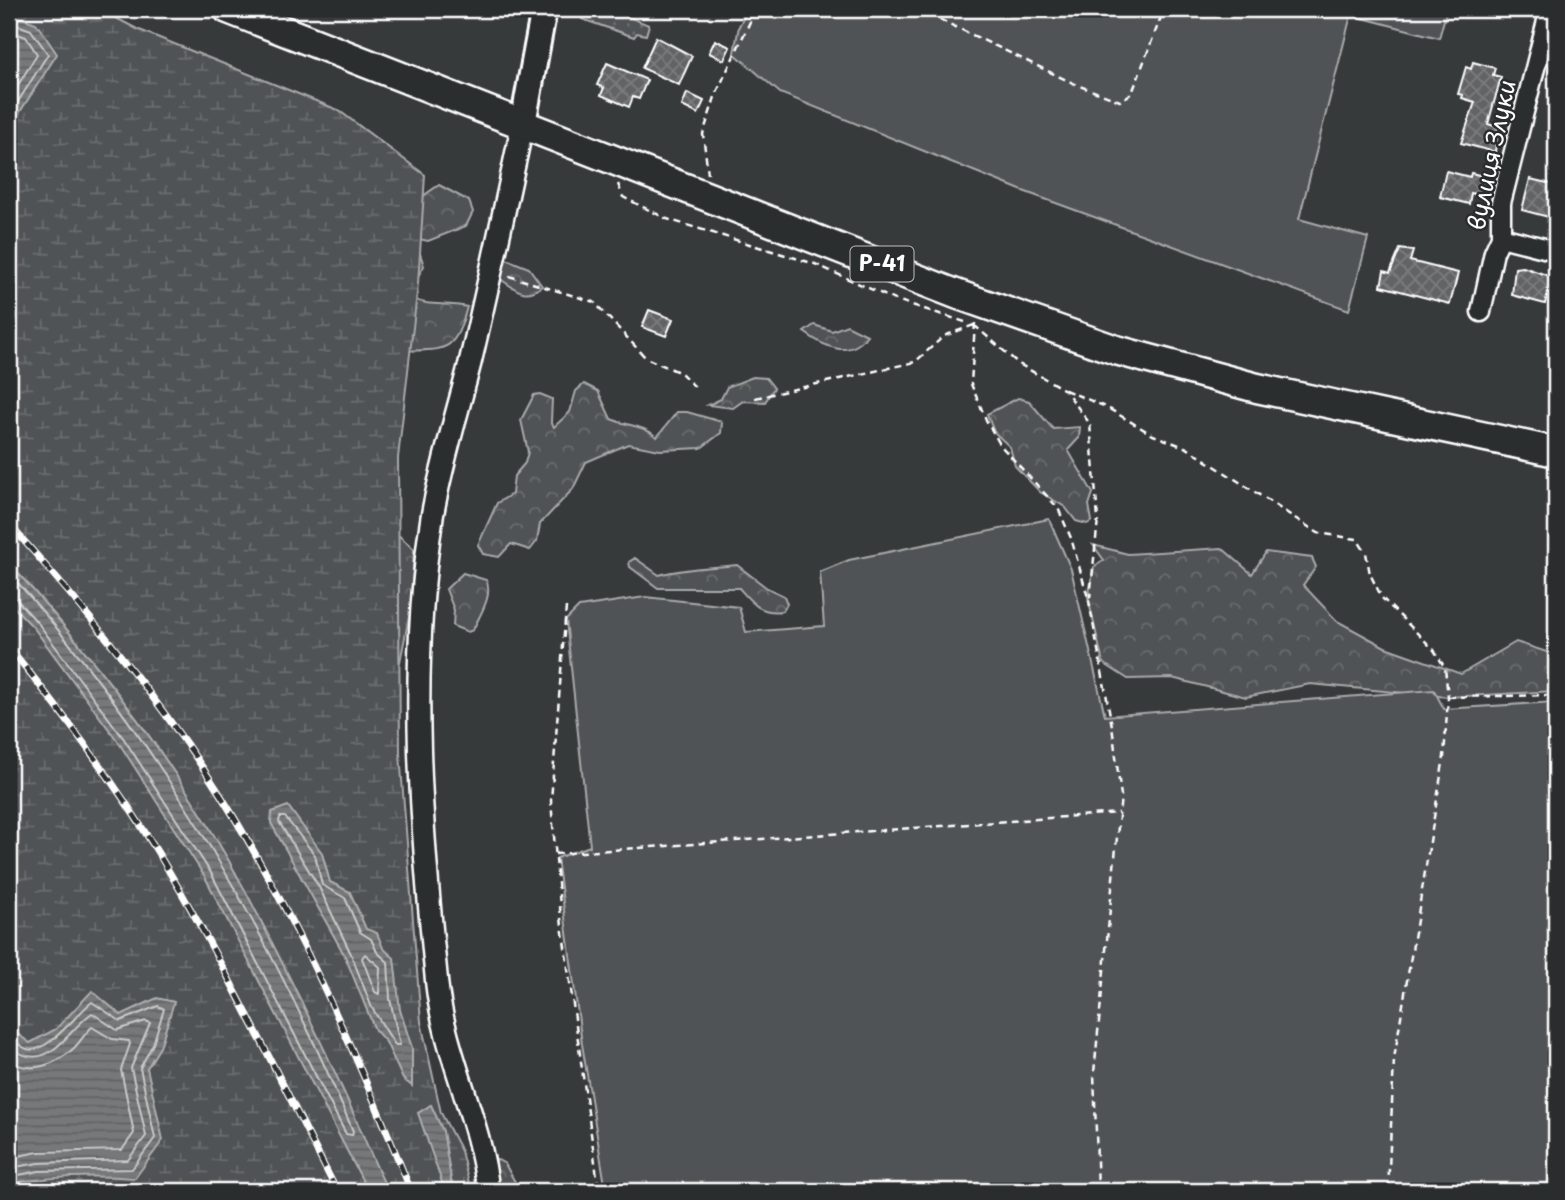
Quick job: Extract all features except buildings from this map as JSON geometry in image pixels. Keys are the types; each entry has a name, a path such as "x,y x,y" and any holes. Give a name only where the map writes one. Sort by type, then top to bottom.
{"main road":[{"name":"Р-41","path":"228,9 700,193 977,314 1184,370 1556,453"},
{"path":"523,123 544,9"}],"street":[{"name":"вулиця Злуки","path":"1481,312 1494,252 1501,237 1501,203 1550,9"},
{"path":"488,1191 485,1161 447,1043 438,989 422,788 418,662 432,516 492,268 523,123"},
{"path":"1501,237 1556,251"}],"path":[{"path":"700,193 708,174 703,134 716,94 756,9"},
{"path":"918,9 1077,85 1120,101 1132,93 1164,9"},
{"path":"608,157 623,197 667,219 814,264 893,299 977,314 1019,364 1065,390 1106,407 1153,435 1187,448 1318,533 1357,539 1366,553 1370,574 1381,598 1434,650 1445,668 1448,697 1444,757 1394,1059 1388,1191"},
{"path":"492,268 516,279 594,302 646,358 681,373 698,390"},
{"path":"755,398 915,362 944,336 977,314"},
{"path":"977,314 971,384 986,422 1001,446 1058,508 1089,601 1112,726 1121,796 1094,1073 1098,1191"},
{"path":"1065,390 1090,424 1094,458 1098,519 1089,601"},
{"path":"566,607 551,801 561,918 599,1191"},
{"path":"1448,697 1556,695"},
{"path":"555,853 1119,813"}],"green space":[{"path":"9,9 99,9 137,29 338,110 425,175 418,284 398,458 400,754 421,1022 441,1113 461,1151 471,1191 9,1191"},
{"path":"585,9 608,9 649,25 646,35 637,33 634,37 582,19"},
{"path":"748,9 1447,9 1439,38 1351,15 1299,219 1368,238 1349,310 1023,191 780,93 734,53 739,26"},
{"path":"439,185 469,201 473,212 466,226 428,241 415,238 424,266 411,288 414,299 419,301 467,307 458,333 447,346 431,350 404,351 407,207"},
{"path":"506,259 529,268 542,286 525,293 500,279 500,263"},
{"path":"814,325 832,331 847,325 867,335 853,347 837,349 804,332"},
{"path":"753,377 766,378 774,388 765,402 743,401 733,408 708,405 721,399 727,387"},
{"path":"584,384 598,391 611,419 641,428 657,437 677,412 687,412 722,422 721,433 701,448 660,450 628,444 586,462 573,489 540,524 537,541 530,550 511,544 499,557 483,554 478,545 497,503 512,494 514,476 525,463 528,452 521,420 534,395 540,394 552,399 551,422 554,427 570,412 576,391"},
{"path":"1018,398 1029,401 1053,429 1080,427 1079,438 1068,450 1093,493 1089,505 1092,521 1087,524 1076,521 1065,507 1040,492 1015,466 1010,447 994,432 987,414"},
{"path":"1049,519 1071,569 1105,716 1434,690 1444,709 1556,702 1556,1191 606,1191 582,1044 557,858 590,846 566,620 579,607 645,597 739,607 746,632 824,626 820,572 849,560"},
{"path":"396,533 414,549 411,607 400,662 389,662"},
{"path":"1093,545 1128,554 1222,548 1252,574 1266,552 1312,558 1316,567 1303,585 1337,621 1385,647 1461,674 1516,642 1556,655 1556,691 1448,697 1310,684 1246,697 1172,678 1128,679 1103,663 1088,598 1094,567 1104,560"},
{"path":"635,558 659,575 737,565 767,588 784,596 787,604 783,611 768,611 753,603 739,588 658,588 630,567 629,562"},
{"path":"463,573 486,580 488,586 485,605 473,630 468,632 453,626 454,610 446,589"},
{"path":"494,1161 505,1164 520,1191 492,1191"}],"water":[{"path":"9,14 36,23 57,54 9,129"},
{"path":"9,563 75,639 138,721 223,850 298,996 388,1191 368,1191 205,877 119,743 33,627 9,602"},
{"path":"288,806 322,853 330,882 350,892 366,929 377,933 383,948 394,958 400,1010 412,1048 412,1086 403,1079 386,1042 375,1030 345,956 271,823 272,812"},
{"path":"92,991 121,1015 157,998 174,1002 160,1047 147,1068 163,1140 135,1178 72,1177 9,1184 9,1028 30,1043 56,1029"},
{"path":"431,1105 443,1131 453,1191 445,1191 418,1113"}],"railway":[{"path":"9,524 119,653 195,756 247,839 324,987 411,1191"},
{"path":"9,647 87,748 158,853 228,978 337,1191"}]}
